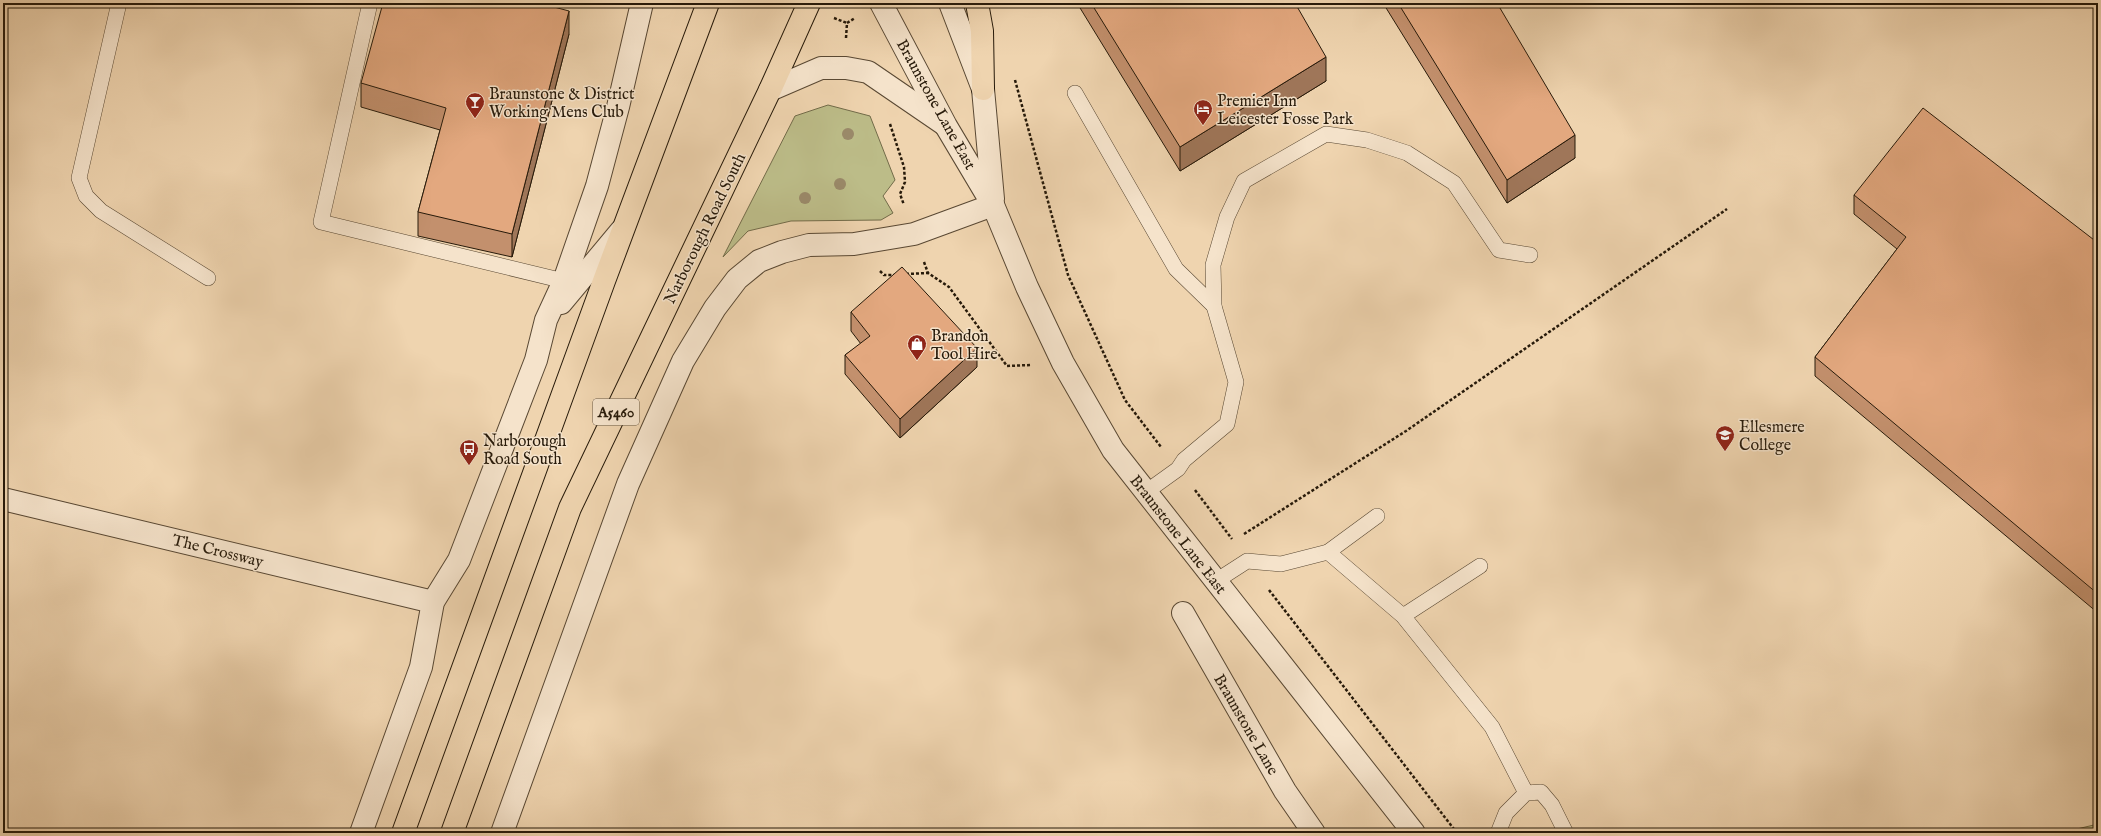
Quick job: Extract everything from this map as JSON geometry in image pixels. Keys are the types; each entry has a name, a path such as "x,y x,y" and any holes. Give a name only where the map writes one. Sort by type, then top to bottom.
{"main road":[{"path":"403,833 623,229 706,10 725,3"},
{"name":"Narborough Road South","path":"452,833 570,508 770,90 809,3"},
{"path":"978,3 982,31 984,89"}],"street":[{"path":"361,833 421,667 433,602 459,560 536,360 546,320 564,280 597,186 618,107 642,3"},
{"name":"Braunstone Lane East","path":"882,3 946,126 993,205 1027,288 1063,363 1113,450 1414,833"},
{"name":"Braunstone Lane East","path":"950,3 984,89 993,205"},
{"path":"770,90 821,68 846,68 868,72 946,126"},
{"path":"502,833 628,484 683,361 715,308 737,280 753,266 759,261 782,252 809,245 854,244 914,234 993,205"},
{"path":"546,320 623,229"},
{"name":"The Crossway","path":"3,498 433,602"},
{"name":"Braunstone Lane","path":"1184,613 1285,791 1314,833"}],"lane":[{"path":"119,3 79,178 86,196 101,211 208,278"},
{"path":"370,3 321,222 564,280"},
{"path":"1075,93 1176,269 1214,306"},
{"path":"1146,492 1178,469 1184,460 1227,424 1236,382 1214,306 1214,265 1227,217 1244,181 1326,134 1367,140 1407,153 1454,183 1499,250 1530,255"},
{"path":"1216,581 1247,561 1281,564 1328,552 1377,516"},
{"path":"1328,552 1403,616 1492,727 1526,793"},
{"path":"1403,616 1480,566"},
{"path":"1498,833 1506,813 1526,793 1541,792 1552,805 1566,833"}],"path":[{"path":"846,68 847,23"},
{"path":"888,119 904,167 905,182 900,194 928,273 949,286 1007,366 1063,363"},
{"path":"1233,540 1406,431 1727,209"}],"green space":[{"path":"828,105 870,116 895,180 883,196 893,213 881,220 791,221 748,231 723,257 795,116"},
{"path":"2098,824 2098,833 2060,833"}],"building":[{"name":"Braunstone & District Working Mens Club","path":"383,3 539,3 569,11 512,234 418,212 446,108 361,83"},
{"name":"Premier Inn Leicester Fosse Park","path":"1091,3 1295,3 1326,57 1180,147"},
{"path":"1398,3 1497,3 1575,135 1507,180"},
{"path":"1923,108 2098,243 2098,594 1815,357 1906,237 1854,195"},
{"name":"Brandon Tool Hire","path":"902,267 977,348 900,419 845,355 870,336 851,312"}],"place":[{"name":"Braunstone & District Working Mens Club","path":"475,119"},
{"name":"Premier Inn Leicester Fosse Park","path":"1203,126"},
{"name":"Brandon Tool Hire","path":"917,361"},
{"name":"Ellesmere College","path":"1725,452"},
{"name":"Narborough Road South","path":"469,466"}]}
